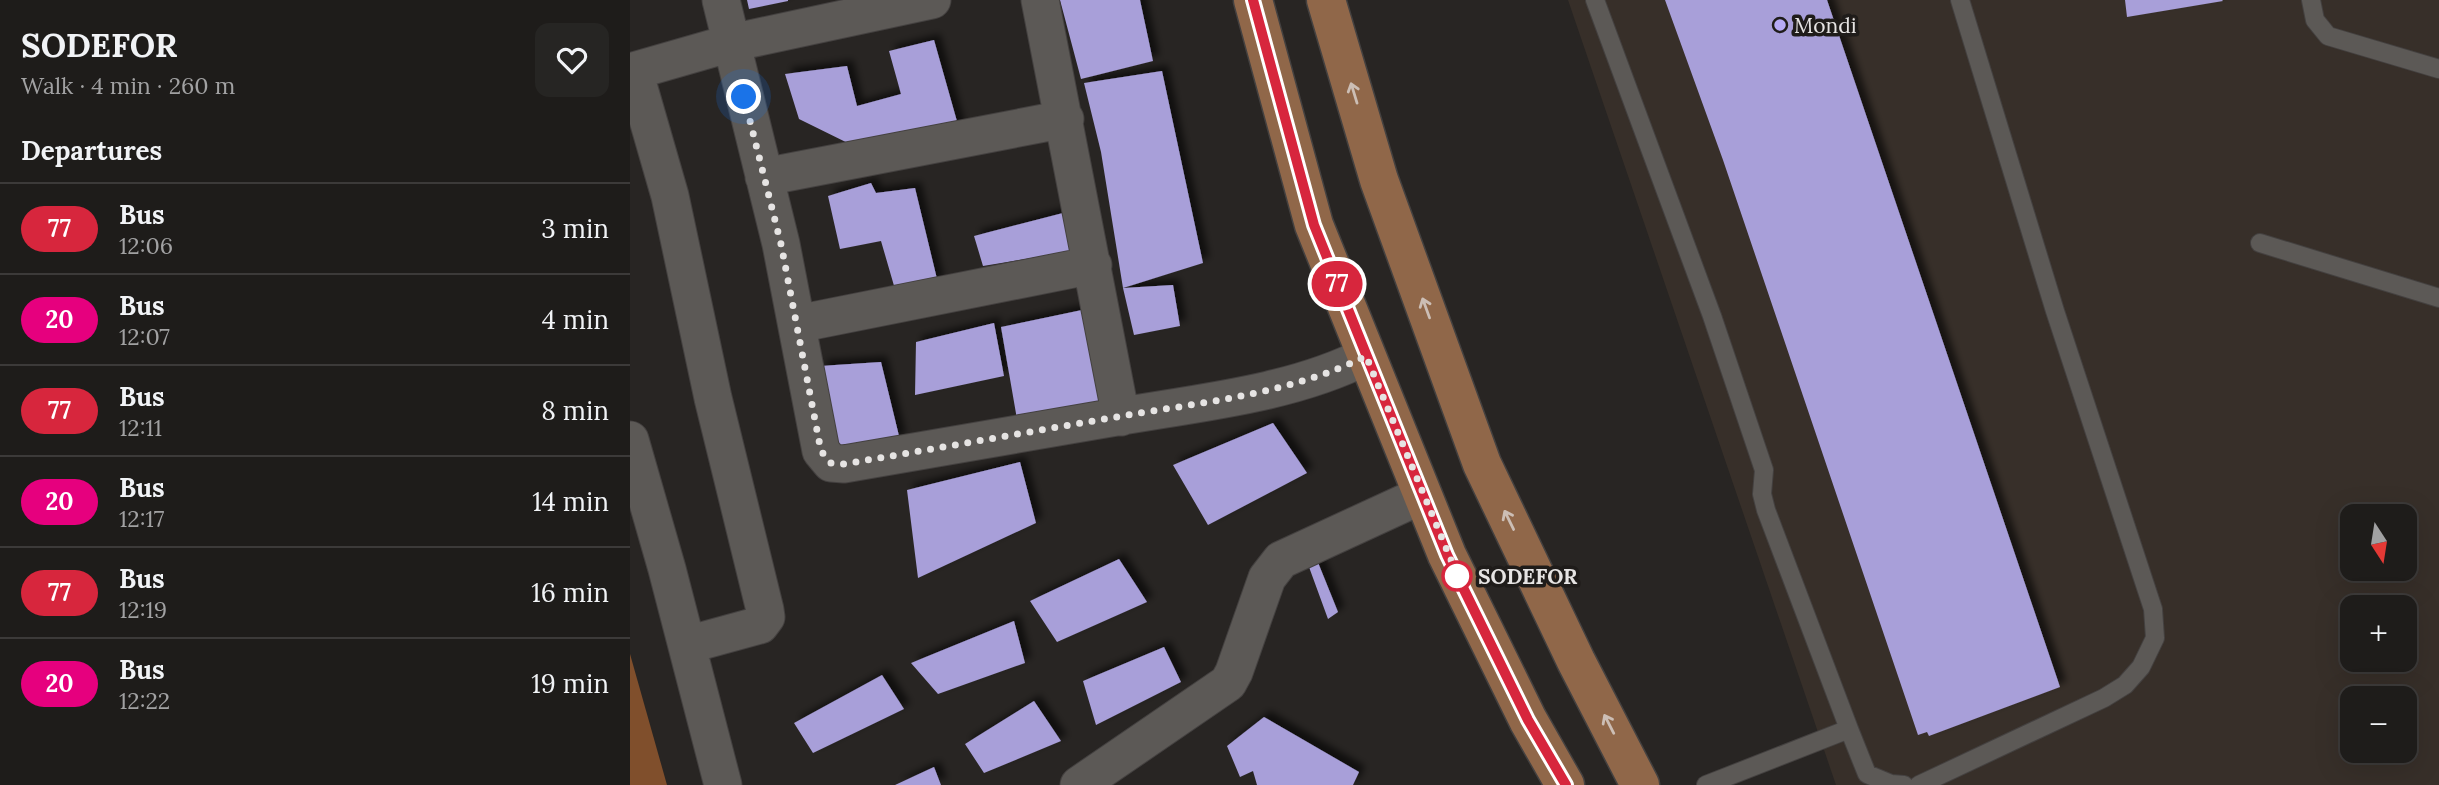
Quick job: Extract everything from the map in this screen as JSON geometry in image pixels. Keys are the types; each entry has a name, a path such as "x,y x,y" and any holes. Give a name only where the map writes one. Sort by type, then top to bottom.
{"main road":[{"path":"1253,0 1314,225 1366,356 1447,555 1528,720 1566,785"},
{"path":"1326,0 1379,180 1482,464 1576,661 1640,785"}],"street":[{"path":"721,0 797,324 821,451 831,463 844,464 1121,417 1266,389 1339,370 1366,356"},
{"path":"687,645 760,625 766,617 713,398 670,195 632,72 732,43 932,0"},
{"path":"1040,0 1121,417"},
{"path":"764,177 1065,119"},
{"path":"797,324 1093,265"},
{"path":"630,440 723,785"},
{"path":"1079,785 1228,683 1267,578 1281,560 1422,495"}],"lane":[{"path":"1595,0 1712,316 1764,470 1762,494 1766,510 1849,729 1867,774 1891,785 1904,785"},
{"path":"1919,785 2104,698 2125,685 2141,667 2155,638 2153,609 2055,311 1960,0"},
{"path":"2311,0 2315,20 2328,36 2439,69"},
{"path":"2260,243 2439,298"},
{"path":"1706,785 1849,729"}],"shaded area":[{"path":"1568,0 2439,0 2439,785 1836,785"},
{"path":"630,654 667,785 630,785"}],"building":[{"path":"747,0 788,0 788,1 749,9"},
{"path":"1060,0 1140,0 1153,61 1081,79"},
{"path":"1665,0 1827,0 2060,687 1929,736 1927,732 1918,735 1723,160"},
{"path":"2125,0 2222,0 2223,1 2127,17"},
{"path":"934,40 960,132 866,152 799,119 785,74 847,66 857,106 901,94 889,51"},
{"path":"1162,71 1203,263 1123,288 1101,152 1084,83"},
{"path":"871,183 876,193 915,188 938,283 897,296 881,241 840,249 828,196"},
{"path":"1063,213 1074,251 983,266 974,236"},
{"path":"1173,285 1180,326 1134,335 1123,288"},
{"path":"1082,310 1103,401 1018,425 1001,327"},
{"path":"994,323 1004,376 915,395 916,342"},
{"path":"881,362 900,440 839,457 820,366"},
{"path":"1273,423 1307,473 1208,525 1173,465"},
{"path":"1020,462 1036,523 918,578 907,490"},
{"path":"1119,559 1147,602 1057,642 1030,601"},
{"path":"1317,560 1338,612 1328,619 1309,567"},
{"path":"1014,621 1025,663 938,694 911,663"},
{"path":"1164,647 1181,682 1096,725 1083,681"},
{"path":"882,675 904,709 813,753 794,723"},
{"path":"1034,701 1061,741 984,773 965,744"},
{"path":"1264,717 1359,772 1353,785 1257,785 1253,771 1240,777 1227,746"},
{"path":"934,767 941,785 895,785"}],"bus line":[{"name":"77","path":"1253,0 1314,225 1406,456 1447,555 1528,720 1566,785"}],"place":[{"name":"Mondi","path":"1780,25"},
{"name":"SODEFOR","path":"1457,576"}],"route":[{"path":"744,97 781,244 821,451 831,463 844,464 1205,402 1339,370 1366,356 1459,579 1457,576"}]}
